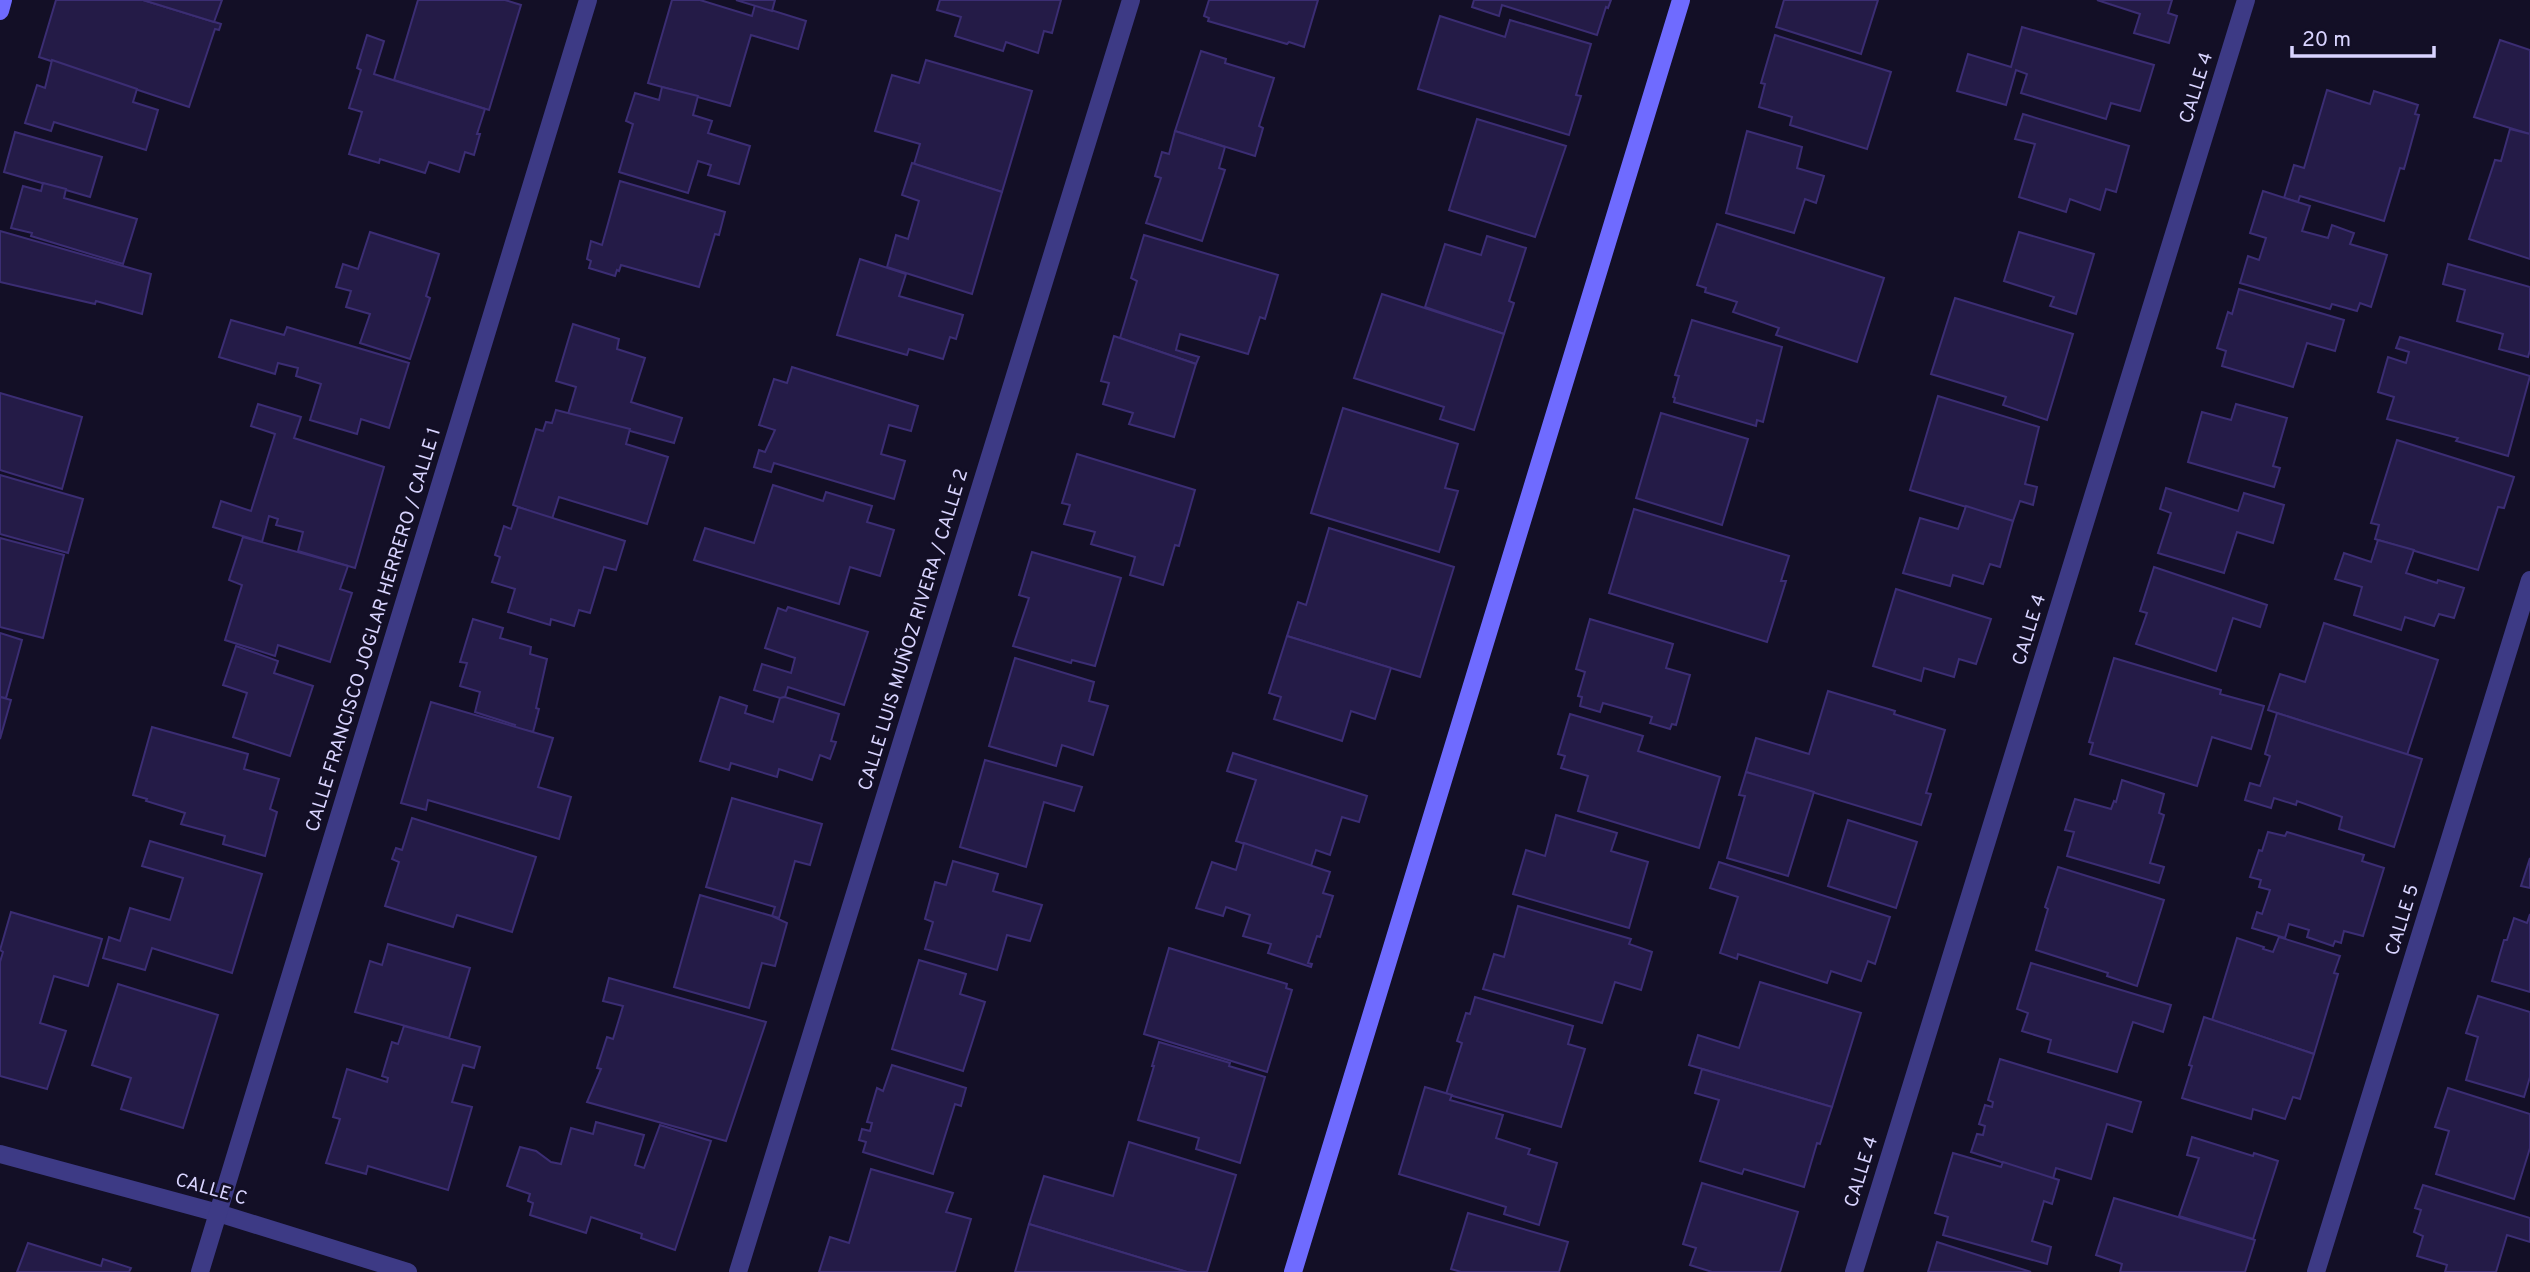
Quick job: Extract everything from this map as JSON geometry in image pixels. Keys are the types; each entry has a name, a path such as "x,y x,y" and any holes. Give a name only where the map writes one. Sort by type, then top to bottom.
{"street":[{"path":"0,11 3,0"},
{"name":"CALLE FRANCISCO JOGLAR HERRERO / CALLE 1","path":"200,1272 588,0"},
{"name":"CALLE LUIS MUÑOZ RIVERA / CALLE 2","path":"737,1272 1131,0"},
{"path":"1293,1272 1681,0"},
{"name":"CALLE 4","path":"1854,1272 2246,0"},
{"name":"CALLE 5","path":"2316,1272 2530,580"},
{"name":"CALLE C","path":"0,1154 218,1213 408,1272"}],"building":[{"path":"56,0 143,0 221,24 219,30 215,29 189,107 39,57"},
{"path":"143,0 222,0 214,22"},
{"path":"418,0 505,0 521,5 489,110 394,80"},
{"path":"672,0 700,0 752,16 755,5 806,21 798,49 751,35 730,106 648,83"},
{"path":"736,0 775,0 772,11"},
{"path":"940,0 1061,0 1052,33 1044,31 1038,53 1006,42 1003,51 955,36 961,17 937,10"},
{"path":"1209,0 1318,0 1304,47 1208,21 1209,18 1204,16"},
{"path":"1474,0 1611,0 1597,35 1502,5 1499,16 1472,7"},
{"path":"1784,0 1878,0 1861,54 1776,27"},
{"path":"2097,0 2172,0 2168,13 2177,16 2169,43 2134,33 2140,14"},
{"path":"1440,16 1505,37 1510,20 1591,44 1576,95 1581,96 1569,135 1418,89"},
{"path":"2022,27 2154,65 2140,111 2111,103 2106,119 2021,93 2027,74 2016,70 2006,105 1957,91 1968,54 2011,67"},
{"path":"367,35 384,41 374,74 485,109 474,155 465,152 459,172 429,162 425,173 380,159 379,163 349,154 362,112 349,108 361,70 357,68"},
{"path":"1775,35 1891,72 1867,149 1790,125 1792,117 1759,107 1765,84 1761,83"},
{"path":"2500,40 2530,50 2530,134 2474,117"},
{"path":"1201,51 1226,59 1225,63 1274,78 1259,126 1263,128 1255,156 1175,131"},
{"path":"52,60 137,89 133,102 158,110 146,150 54,122 51,131 25,123 37,85 45,88"},
{"path":"926,60 1032,91 1002,192 914,164 920,144 875,131 892,75 919,83"},
{"path":"662,87 698,96 693,115 712,121 708,133 750,146 739,184 708,175 711,165 698,161 688,193 619,172 633,124 626,121 635,93 659,100"},
{"path":"2327,90 2370,104 2374,91 2418,105 2415,114 2419,115 2404,169 2400,168 2384,221 2300,196 2298,202 2284,198 2294,165 2304,168"},
{"path":"2023,114 2129,146 2116,192 2106,189 2100,210 2070,199 2066,212 2019,197 2035,144 2015,139"},
{"path":"1477,119 1566,146 1535,237 1449,210"},
{"path":"2510,129 2530,134 2530,259 2469,239 2495,160 2501,161"},
{"path":"1175,131 1225,147 1219,168 1225,170 1202,241 1146,223 1161,178 1155,176 1162,152 1169,154"},
{"path":"1747,131 1802,147 1797,168 1824,176 1816,203 1805,199 1794,233 1726,213"},
{"path":"15,132 102,157 90,197 4,172"},
{"path":"912,163 1002,192 972,294 887,267 896,235 908,239 919,201 902,195"},
{"path":"620,181 725,212 719,235 715,234 699,287 621,265 615,276 589,268 591,261 587,259 591,241 602,245"},
{"path":"43,183 66,189 64,198 137,219 123,264 11,228 23,186 41,191"},
{"path":"2263,191 2310,206 2302,231 2328,238 2332,225 2354,233 2350,244 2387,255 2371,307 2360,303 2357,311 2332,304 2330,309 2240,283 2248,256 2259,260 2266,238 2250,233"},
{"path":"1717,224 1884,278 1857,362 1776,335 1779,328 1733,312 1737,302 1705,292 1706,288 1697,285"},
{"path":"0,231 151,274 142,314 96,301 95,304 0,282"},
{"path":"370,232 439,254 426,296 430,298 410,359 360,343 370,314 346,307 351,291 336,287 343,264 358,269"},
{"path":"2019,232 2094,254 2076,314 2050,306 2054,297 2004,281"},
{"path":"1144,235 1278,275 1265,319 1260,317 1248,354 1180,334 1176,350 1199,357 1196,364 1120,338 1137,281 1131,278"},
{"path":"1487,236 1526,248 1509,301 1514,303 1504,334 1425,307 1445,244 1481,255"},
{"path":"860,259 906,274 899,296 963,315 956,339 950,337 943,359 909,349 907,355 837,335"},
{"path":"2448,264 2530,287 2528,357 2499,349 2503,334 2457,321 2465,290 2443,284"},
{"path":"2239,289 2344,320 2335,351 2307,343 2293,387 2222,366 2226,351 2217,348 2228,312 2232,314"},
{"path":"1382,294 1504,334 1474,430 1440,419 1444,407 1354,378"},
{"path":"1955,298 2073,334 2047,420 2003,405 2006,397 1931,374"},
{"path":"231,320 284,335 287,327 409,363 389,428 361,419 357,434 310,420 321,384 296,376 298,368 278,363 275,374 219,357"},
{"path":"1692,320 1782,347 1763,422 1757,420 1756,426 1674,402 1679,376 1675,375"},
{"path":"573,324 619,339 617,349 645,358 631,402 682,418 674,443 568,414 576,387 556,381"},
{"path":"1114,336 1196,364 1174,437 1129,424 1133,413 1103,404 1109,383 1101,381"},
{"path":"2400,337 2530,376 2508,456 2456,441 2458,438 2387,419 2394,397 2378,392 2388,357 2406,363 2409,352 2396,348"},
{"path":"792,367 918,406 911,431 889,425 881,454 905,461 894,499 774,463 771,472 754,467 759,450 765,452 775,430 759,425 774,379 787,383"},
{"path":"0,393 82,417 62,489 0,470"},
{"path":"1938,396 2039,427 2025,484 2037,487 2033,505 2020,501 2013,521 1910,490"},
{"path":"258,404 301,417 294,438 384,467 355,568 298,551 303,532 276,525 278,519 269,516 262,542 213,527 221,501 251,511 275,434 251,426"},
{"path":"2236,404 2287,418 2273,466 2280,468 2274,487 2188,462 2202,412 2231,420"},
{"path":"1343,408 1458,444 1445,488 1458,491 1439,552 1311,513"},
{"path":"556,410 630,429 626,444 668,457 647,524 559,497 552,519 513,505 536,429 543,431 546,422 552,423"},
{"path":"1661,413 1748,439 1722,525 1636,498"},
{"path":"2397,440 2514,477 2504,508 2498,507 2478,570 2375,539 2379,525 2371,523"},
{"path":"1077,454 1195,490 1179,546 1175,545 1163,585 1130,575 1135,557 1091,544 1095,532 1064,524 1070,505 1062,503"},
{"path":"0,475 83,499 68,553 0,534"},
{"path":"773,485 823,501 826,492 872,506 867,522 894,530 880,576 850,567 839,604 694,560 705,528 754,543"},
{"path":"2166,488 2238,511 2244,493 2284,505 2273,543 2237,532 2224,573 2158,553 2171,513 2160,509"},
{"path":"1966,506 2013,521 2000,567 1990,564 1983,584 1953,575 1950,586 1903,573 1920,518 1958,529"},
{"path":"518,507 625,541 616,570 604,567 590,613 579,610 574,626 551,619 550,625 508,612 515,589 492,582 500,557 495,555 504,526 511,529"},
{"path":"1634,509 1789,556 1781,581 1786,581 1767,642 1609,593"},
{"path":"1329,528 1454,567 1420,677 1287,636 1298,602 1306,605"},
{"path":"243,537 348,566 340,589 352,593 330,662 278,645 275,656 225,640 242,585 229,580"},
{"path":"0,538 64,555 43,638 0,627"},
{"path":"2378,540 2414,550 2406,573 2464,588 2454,618 2439,614 2434,626 2405,617 2401,630 2354,615 2362,587 2335,579 2344,553 2371,562"},
{"path":"1032,552 1121,578 1095,666 1072,660 1071,663 1013,646 1029,598 1019,595"},
{"path":"2154,567 2267,605 2260,627 2233,618 2216,671 2136,644 2147,613 2140,611"},
{"path":"1896,589 1991,619 1976,664 1959,659 1954,677 1924,668 1921,681 1873,666"},
{"path":"788,607 868,632 844,705 788,687 785,697 780,698 754,690 762,664 791,673 795,658 765,648 778,608 786,611"},
{"path":"473,619 503,628 500,638 531,647 530,654 547,659 533,732 514,728 515,725 475,712 480,692 460,686 467,663 460,662"},
{"path":"1590,619 1673,644 1666,668 1690,675 1676,725 1672,724 1670,729 1650,723 1652,717 1603,703 1600,712 1580,706 1582,697 1578,696 1585,672 1576,669"},
{"path":"2324,623 2438,660 2407,755 2268,710 2280,674 2305,682"},
{"path":"0,633 22,640 6,698 0,697"},
{"path":"1287,636 1391,668 1375,719 1351,711 1342,741 1274,719 1281,697 1269,693"},
{"path":"236,646 278,661 274,673 313,686 290,756 233,737 247,693 223,685"},
{"path":"1015,658 1094,682 1089,701 1108,706 1093,755 1062,745 1056,766 989,746"},
{"path":"2114,658 2221,690 2220,694 2264,706 2251,749 2212,737 2197,786 2090,754 2093,743 2089,742"},
{"path":"1828,691 1895,711 1894,714 1945,730 1926,793 1931,794 1921,825 1746,772 1756,738 1809,754"},
{"path":"0,697 11,700 0,739"},
{"path":"720,697 747,706 745,713 773,722 780,698 785,697 839,714 831,741 836,742 830,759 820,755 812,780 779,769 777,777 731,763 729,770 700,761"},
{"path":"431,702 553,738 538,787 571,797 559,839 428,800 426,810 401,803"},
{"path":"2277,713 2422,759 2394,847 2339,829 2342,817 2297,801 2296,805 2274,798 2271,808 2245,800 2250,783 2260,786 2270,756 2265,754"},
{"path":"1570,714 1643,736 1638,751 1720,777 1699,848 1578,811 1588,776 1561,768 1565,756 1558,754"},
{"path":"152,727 248,754 244,769 279,779 270,809 277,812 265,856 223,844 225,836 181,824 185,813 133,795"},
{"path":"1233,753 1367,796 1359,822 1342,817 1330,855 1316,850 1311,866 1236,841 1256,780 1227,771"},
{"path":"985,760 1082,787 1074,811 1044,802 1026,867 960,847"},
{"path":"1746,772 1814,792 1788,876 1727,858 1745,796 1739,795"},
{"path":"2122,780 2164,794 2159,813 2164,815 2150,863 2164,867 2159,883 2067,856 2074,832 2065,830 2075,799 2111,809 2114,801 2116,802"},
{"path":"732,798 822,824 810,865 795,861 779,918 772,916 775,907 706,887"},
{"path":"1556,815 1617,833 1611,851 1648,862 1629,928 1513,894 1526,850 1545,856"},
{"path":"412,818 536,857 512,932 457,915 453,927 385,906 399,862 392,859 396,848 402,850"},
{"path":"1848,820 1917,842 1896,908 1828,886"},
{"path":"2268,832 2285,836 2287,832 2364,855 2362,861 2384,868 2363,936 2344,931 2341,943 2335,941 2333,946 2307,937 2309,930 2289,924 2285,938 2252,928 2257,912 2262,914 2270,890 2259,887 2261,880 2250,877"},
{"path":"150,841 262,874 232,973 152,948 145,970 103,958 109,937 120,941 130,908 170,920 183,878 142,866"},
{"path":"1244,843 1330,872 1323,893 1333,896 1320,937 1317,936 1308,963 1312,964 1311,967 1268,953 1271,944 1243,936 1250,915 1226,907 1223,916 1196,908 1212,862 1236,870"},
{"path":"2530,858 2530,888 2521,886"},
{"path":"953,861 998,874 993,891 1042,905 1030,941 1007,935 997,970 925,949 933,922 925,919 935,882 946,885"},
{"path":"1719,862 1890,917 1875,964 1868,961 1861,981 1831,971 1827,983 1738,954 1737,959 1720,953 1738,897 1710,888"},
{"path":"2058,867 2164,900 2137,986 2107,976 2108,973 2036,950 2048,909 2045,907"},
{"path":"700,895 787,923 775,966 762,963 749,1008 674,987"},
{"path":"1518,906 1631,939 1629,944 1652,952 1641,990 1615,982 1602,1023 1483,989 1494,954 1504,957"},
{"path":"11,912 102,939 88,986 54,976 40,1023 66,1031 47,1089 0,1076 0,962 3,952 0,950"},
{"path":"2530,914 2530,992 2492,981 2504,940 2507,940 2514,918 2527,923"},
{"path":"2279,937 2340,956 2334,973 2338,974 2314,1054 2212,1020 2237,938 2273,952"},
{"path":"388,944 470,968 449,1038 355,1012 370,961 382,965"},
{"path":"1169,948 1287,984 1286,988 1292,990 1267,1072 1144,1034"},
{"path":"919,960 966,974 960,994 985,1002 963,1071 892,1049"},
{"path":"2031,963 2171,1005 2163,1032 2133,1022 2117,1072 2048,1052 2051,1040 2022,1031 2028,1013 2017,1009"},
{"path":"609,978 766,1022 726,1141 587,1102 601,1069 597,1068 607,1037 613,1039 623,1006 603,1001"},
{"path":"1760,982 1861,1013 1832,1107 1689,1065 1698,1035 1739,1048"},
{"path":"118,984 218,1015 183,1128 121,1109 131,1078 92,1065"},
{"path":"2478,996 2530,1012 2530,1077 2524,1097 2466,1080 2478,1037 2466,1033"},
{"path":"1475,997 1573,1026 1568,1044 1585,1049 1561,1127 1446,1094 1462,1043 1457,1041 1466,1013 1470,1014"},
{"path":"2204,1017 2314,1054 2300,1099 2293,1097 2285,1119 2253,1109 2251,1119 2182,1098"},
{"path":"404,1026 480,1047 474,1068 463,1065 452,1102 472,1107 448,1190 368,1166 366,1174 326,1163 340,1119 333,1117 347,1069 387,1082 388,1078 382,1076 392,1042 398,1044"},
{"path":"1159,1042 1230,1063 1229,1066 1265,1077 1240,1163 1196,1149 1199,1138 1138,1120"},
{"path":"2000,1059 2141,1102 2132,1132 2107,1124 2091,1179 2056,1168 2053,1179 1971,1152 1977,1134 1983,1135 1985,1126 1979,1124 1985,1105 1992,1107 1993,1102 1988,1100"},
{"path":"892,1065 966,1088 961,1106 955,1104 933,1174 863,1152 866,1142 859,1140 862,1129 870,1131 872,1123 867,1122 877,1088 883,1091"},
{"path":"1702,1069 1832,1107 1820,1144 1817,1143 1804,1187 1744,1169 1742,1174 1700,1161 1719,1100 1695,1093"},
{"path":"1425,1087 1452,1095 1450,1100 1503,1115 1496,1138 1530,1149 1528,1154 1557,1163 1539,1225 1504,1214 1506,1207 1399,1174"},
{"path":"2448,1088 2530,1114 2530,1148 2514,1199 2436,1174 2449,1131 2435,1127"},
{"path":"596,1122 644,1135 635,1165 644,1168 660,1125 711,1141 675,1250 641,1238 642,1234 591,1217 586,1233 530,1215 533,1203 528,1201 530,1194 507,1186 520,1147 536,1151 551,1162 561,1164 571,1128 593,1134"},
{"path":"2192,1137 2278,1161 2253,1239 2179,1216 2199,1158 2187,1155"},
{"path":"1129,1142 1236,1175 1207,1272 1187,1272 1029,1224 1044,1176 1113,1196"},
{"path":"1953,1153 2001,1167 2003,1162 2059,1180 2052,1204 2044,1201 2032,1241 2051,1247 2047,1264 1943,1235 1948,1217 1935,1213"},
{"path":"871,1169 953,1193 946,1212 971,1219 955,1272 819,1272 830,1237 849,1243"},
{"path":"1702,1183 1798,1212 1780,1272 1712,1272 1690,1265 1696,1248 1683,1244"},
{"path":"2423,1185 2530,1218 2530,1242 2507,1235 2496,1272 2445,1272 2447,1265 2417,1256 2423,1236 2414,1232 2421,1210 2415,1208"},
{"path":"2114,1198 2255,1240 2245,1272 2120,1272 2122,1264 2096,1255"},
{"path":"1468,1213 1568,1242 1559,1272 1461,1272 1451,1269"},
{"path":"1029,1224 1187,1272 1015,1272"},
{"path":"1937,1242 2031,1272 1928,1272"},
{"path":"28,1243 101,1266 103,1259 131,1268 129,1272 17,1272"}]}
